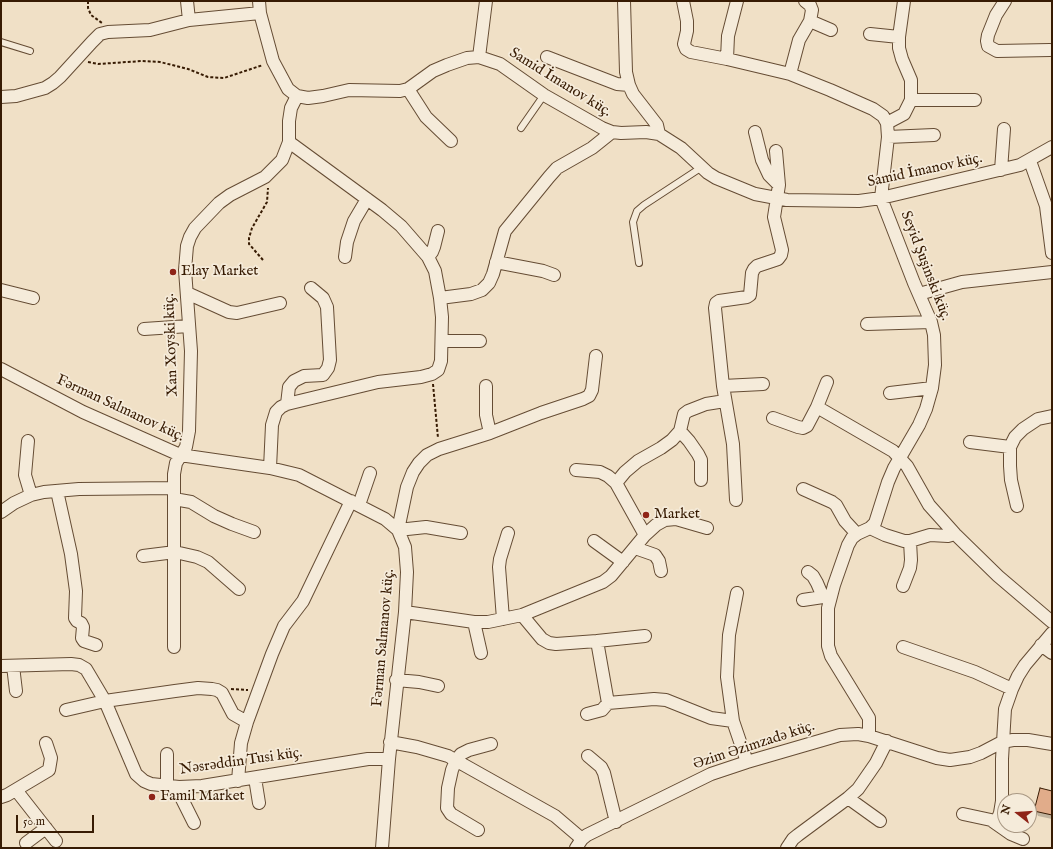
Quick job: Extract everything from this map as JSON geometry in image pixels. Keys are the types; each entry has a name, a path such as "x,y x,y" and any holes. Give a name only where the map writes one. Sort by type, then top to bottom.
{"street":[{"path":"188,1 189,20"},
{"path":"479,57 486,1"},
{"path":"624,1 626,72 629,85 633,94 657,125 659,134"},
{"path":"683,1 687,21 684,44 686,49 691,52 790,74 873,109 882,116 887,124 904,114 911,100 911,80 899,48 904,1"},
{"path":"727,59 728,36 736,1"},
{"path":"790,74 799,40 810,20 812,10 810,5 805,1"},
{"path":"1005,1 996,15 988,35 988,46 997,51 1050,50"},
{"path":"1,97 16,96 45,88 53,84 100,34 108,32 150,30 189,20 259,7 273,61 288,89 297,96"},
{"path":"810,20 831,30"},
{"path":"870,34 899,37"},
{"name":"Samid İmanov küç.","path":"297,96 308,98 360,89 391,92 408,89 433,71 467,58 479,57 500,64 544,95 602,128 612,132 621,133 646,132 659,134 681,148 716,178 739,189 762,196 787,200 859,201 881,198 1020,165 1030,161 1052,147"},
{"path":"547,57 617,84 629,85"},
{"path":"408,89 426,117 451,141"},
{"name":"Xan Xoyski küç.","path":"174,647 175,468 180,455 186,447 189,431 191,351 185,264 187,246 195,228 219,204 230,195 265,177 282,160 290,142 289,121 291,108 297,96"},
{"path":"911,100 975,100"},
{"name":"Seyid Şuşinski küç.","path":"870,528 875,524 894,468 919,425 926,409 932,388 935,365 935,346 931,322 881,198 888,137 887,124"},
{"path":"1001,170 1004,129"},
{"path":"440,298 471,294 482,290 489,283 505,231 549,177 557,168 592,148 612,132"},
{"path":"755,132 762,160 769,175 779,185"},
{"path":"888,137 934,135"},
{"path":"270,468 272,425 276,412 281,407 286,404 378,382 421,377 432,374 438,370 441,361 442,341 440,298 435,271 428,257 401,226 290,142"},
{"path":"736,500 733,444 723,386 715,308 716,303 719,301 747,297 750,295 752,273 754,269 757,266 778,259 781,255 782,250 774,217 779,185 776,151"},
{"path":"1030,161 1049,204 1052,253"},
{"path":"345,257 347,242 354,221 367,200"},
{"path":"428,257 432,252 438,230"},
{"path":"496,262 543,271 554,275"},
{"path":"919,294 962,282 1052,272"},
{"path":"286,404 289,387 294,381 304,376 323,375 328,368 330,360 327,306 323,298 311,288"},
{"path":"1,290 33,298"},
{"path":"187,293 229,312 237,313 280,303"},
{"path":"867,324 931,322"},
{"path":"144,329 189,326"},
{"path":"442,341 480,341"},
{"path":"461,533 426,527 398,530 407,487 412,472 423,459 439,449 490,433 589,396 592,390 596,356"},
{"name":"Fərman Salmanov küç.","path":"1,369 83,412 180,455 270,468 299,475 384,519 398,530 402,537 406,553 407,572 405,612 396,680 382,848"},
{"path":"773,418 803,428 807,426 817,407 827,382"},
{"path":"723,386 763,384"},
{"path":"486,386 486,415 490,433"},
{"path":"890,392 932,388"},
{"path":"616,483 625,472 638,461 672,440 680,431 684,414 706,404 725,400"},
{"path":"817,407 890,448 900,457 929,504 955,534 1007,584 1052,622"},
{"path":"1017,506 1011,480 1010,448 1015,437 1026,426 1038,419 1052,416"},
{"path":"680,431 689,441 701,460 701,480"},
{"path":"28,441 25,475 30,495"},
{"path":"970,442 1010,448"},
{"path":"576,470 600,472 608,476 616,483 645,535"},
{"path":"238,781 241,743 246,722 284,626 303,601 370,473"},
{"path":"803,488 836,505 845,521 857,534"},
{"path":"1,512 30,495 57,491 79,489 174,494 214,516 254,532"},
{"path":"57,491 71,554 76,591 75,618 83,627 82,638 84,641 96,645"},
{"path":"405,612 474,622 488,622 522,615 603,582 611,576 645,535 656,525 671,519 676,519 707,528"},
{"path":"868,736 869,718 831,656 828,646 827,598 848,545 852,538 857,534 870,528 896,539 910,541 930,536 948,536 955,534"},
{"path":"504,619 500,559 508,533"},
{"path":"594,541 623,562"},
{"path":"903,586 910,568 910,541"},
{"path":"635,548 655,555 659,561 661,571"},
{"path":"143,556 175,552 197,557 208,562 240,589"},
{"path":"808,572 813,576 827,598"},
{"path":"737,593 729,635 727,677 733,721 747,762"},
{"path":"803,600 827,598"},
{"path":"522,615 538,635 550,643 597,642 645,636"},
{"path":"474,622 481,653"},
{"path":"996,823 1002,802 1002,742 1005,709 1012,689 1025,665 1052,633"},
{"path":"597,642 608,703"},
{"path":"1041,645 1052,654"},
{"path":"903,647 975,672 1012,689"},
{"name":"Nəsrəddin Tusi küç.","path":"7,666 79,665 86,669 105,701 136,774 144,781 173,787 202,786 368,759 389,759"},
{"path":"7,666 16,691"},
{"path":"396,680 438,686"},
{"path":"66,710 105,701 198,688 217,690 222,693 233,714 246,722"},
{"path":"587,714 602,710 608,703 654,699 666,700 711,718 733,721"},
{"name":"Əzim Əzimzadə küç.","path":"579,844 587,835 706,777 747,762 840,735 858,734 868,736 937,758 950,760 970,757 1002,742 1020,739 1052,744"},
{"path":"390,742 438,752 456,760 555,816 579,844"},
{"path":"787,848 793,839 858,789 871,772 887,742"},
{"path":"1,797 16,790 49,770 51,758 46,743"},
{"path":"478,830 451,814 447,808 449,782 456,760 461,754 469,750 491,744"},
{"path":"168,754 173,787 181,797 194,823"},
{"path":"588,756 601,766 604,773 616,822"},
{"path":"255,778 259,803"},
{"path":"16,790 56,841"},
{"path":"848,798 880,821"},
{"path":"963,814 991,820 1011,834 1023,839"},
{"path":"26,844 46,828"}],"lane":[{"path":"1,42 30,51"},
{"path":"521,128 544,95"},
{"path":"639,263 633,222 637,212 644,205 702,167"}],"path":[{"path":"88,1 88,8 91,15 104,24 108,32"},
{"path":"77,57 87,62 98,64 142,61 160,62 188,69 208,77 224,78 273,61"},
{"path":"264,260 249,244 248,238 267,202 269,189 265,177"},
{"path":"432,374 439,449"},
{"path":"217,690 235,688 257,693"}],"building":[{"path":"1040,788 1052,791 1052,815 1037,812 1037,800"}],"place":[{"name":"Elay Market","path":"173,272"},
{"name":"Market","path":"646,515"},
{"name":"Famil Market","path":"152,797"}]}
